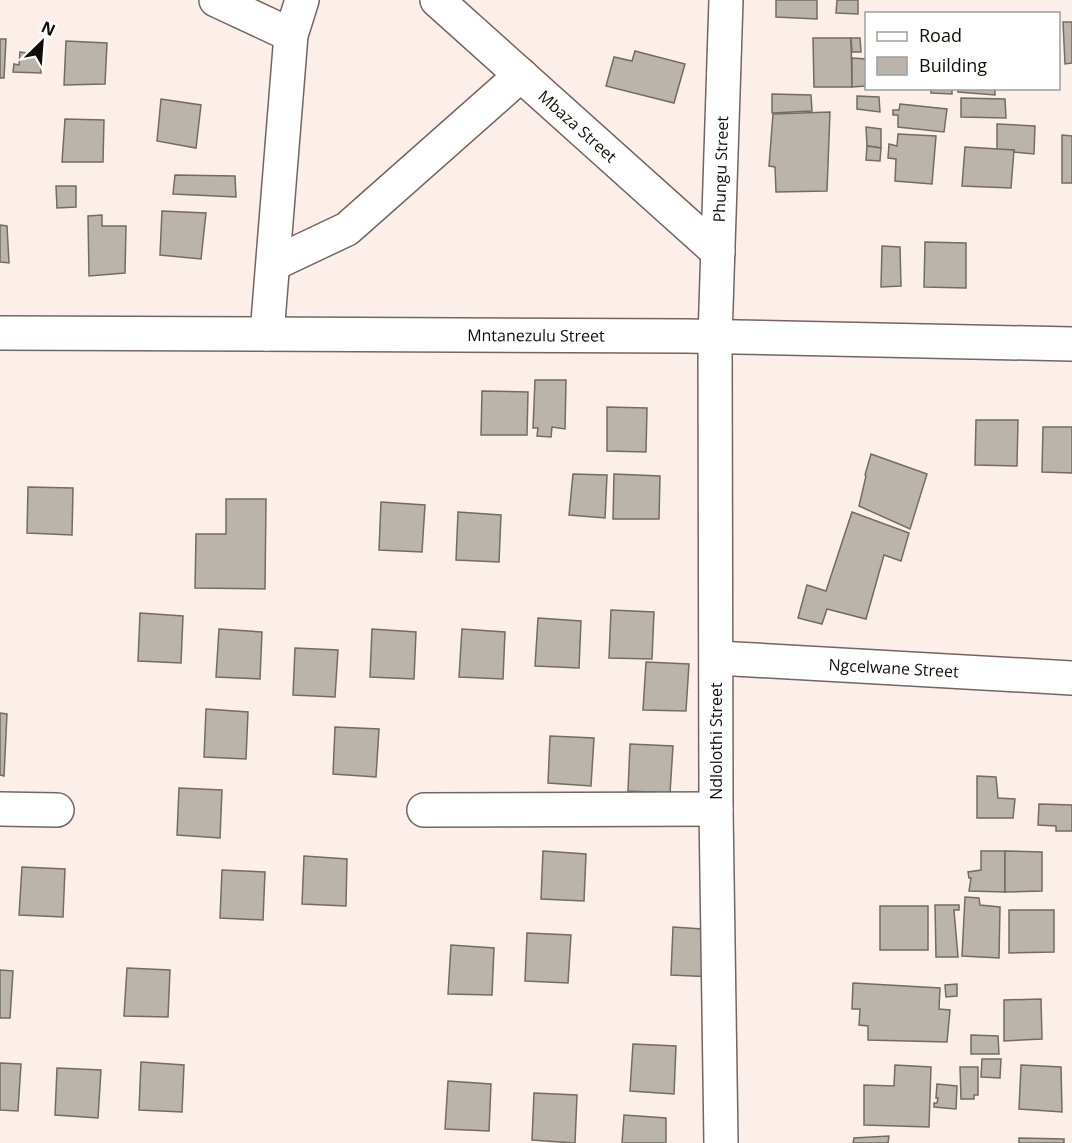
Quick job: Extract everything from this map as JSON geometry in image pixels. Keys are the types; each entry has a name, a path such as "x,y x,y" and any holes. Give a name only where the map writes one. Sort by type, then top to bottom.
{"street":[{"path":"216,0 291,35"},
{"path":"267,334 291,35 302,0"},
{"name":"Mbaza Street","path":"437,0 718,252"},
{"name":"Phungu Street","path":"715,338 726,0"},
{"path":"273,264 346,230 521,75"},
{"name":"Mntanezulu Street","path":"0,333 686,336 1072,344"},
{"name":"Ndlolothi Street","path":"715,338 716,808 721,1143"},
{"name":"Ngcelwane Street","path":"717,658 1072,678"},
{"path":"424,810 716,808"},
{"path":"0,809 57,810"}],"building":[{"path":"776,0 817,0 817,19 776,17"},
{"path":"837,0 858,0 858,14 836,13"},
{"path":"1063,22 1072,22 1072,63 1065,64"},
{"path":"813,38 851,38 852,87 814,87"},
{"path":"851,38 860,38 861,52 852,52"},
{"path":"0,39 6,39 4,78 0,78"},
{"path":"66,41 107,43 105,84 64,85"},
{"path":"635,51 685,64 674,103 606,86 614,57 632,61"},
{"path":"20,52 41,55 41,73 13,72 14,64 19,65"},
{"path":"852,58 865,59 865,86 852,87"},
{"path":"931,90 952,90 952,94 931,93"},
{"path":"958,90 995,90 995,95 958,92"},
{"path":"772,94 811,95 812,111 772,113"},
{"path":"857,96 879,97 880,112 857,109"},
{"path":"961,98 1005,99 1006,118 961,117"},
{"path":"161,99 201,105 196,148 157,141"},
{"path":"900,104 947,109 944,132 898,127 898,115 893,115 893,110 899,110"},
{"path":"830,112 827,191 776,192 775,167 769,166 773,114"},
{"path":"65,119 104,120 103,162 62,162"},
{"path":"997,124 1035,126 1034,154 1014,152 1014,150 997,150"},
{"path":"866,127 881,129 881,148 867,146"},
{"path":"898,134 936,136 932,184 895,181 896,159 888,158 889,144 897,146"},
{"path":"1062,135 1072,136 1072,183 1062,183"},
{"path":"867,146 881,148 880,161 866,160"},
{"path":"965,147 1014,150 1011,188 962,186"},
{"path":"175,175 235,176 236,197 173,194"},
{"path":"56,186 76,186 76,207 57,208"},
{"path":"162,211 206,213 201,259 160,255"},
{"path":"102,215 102,226 126,226 125,273 89,276 88,216"},
{"path":"0,225 7,226 9,263 0,262"},
{"path":"925,242 966,243 966,288 924,287"},
{"path":"882,246 900,247 901,286 881,287"},
{"path":"535,380 566,380 565,429 552,427 551,437 537,436 538,428 533,428"},
{"path":"482,391 528,392 527,435 481,435"},
{"path":"607,407 647,408 646,452 607,451"},
{"path":"976,420 1018,420 1017,466 975,465"},
{"path":"1043,427 1072,427 1072,473 1042,472"},
{"path":"871,454 927,474 910,529 859,506"},
{"path":"573,474 607,475 605,518 569,515"},
{"path":"614,474 660,476 659,519 613,519"},
{"path":"28,487 73,488 72,535 27,533"},
{"path":"226,499 266,499 265,589 195,588 196,534 226,534"},
{"path":"381,502 425,505 422,552 379,550"},
{"path":"458,512 501,515 499,562 456,560"},
{"path":"852,512 909,533 901,561 884,555 866,619 827,609 822,624 798,618 807,585 826,591"},
{"path":"611,610 654,612 652,659 609,658"},
{"path":"140,613 183,616 181,663 138,661"},
{"path":"538,618 581,621 579,668 535,666"},
{"path":"219,629 262,632 260,679 216,677"},
{"path":"372,629 416,632 414,679 370,677"},
{"path":"462,629 505,632 503,679 459,677"},
{"path":"295,648 338,650 335,697 293,695"},
{"path":"646,662 689,664 686,711 643,710"},
{"path":"206,709 248,712 246,759 204,757"},
{"path":"0,713 7,714 4,776 0,775"},
{"path":"335,727 379,729 376,777 333,774"},
{"path":"550,736 594,738 591,786 548,783"},
{"path":"630,744 673,746 670,793 628,791"},
{"path":"977,776 996,777 998,798 1015,799 1013,818 977,818"},
{"path":"179,788 222,790 220,838 177,835"},
{"path":"1039,804 1072,805 1072,831 1056,831 1056,826 1038,825"},
{"path":"543,851 586,854 584,901 541,899"},
{"path":"981,851 1005,851 1005,892 969,891 971,878 968,872 981,870"},
{"path":"1005,851 1042,852 1042,891 1005,892"},
{"path":"304,856 347,859 346,906 302,904"},
{"path":"22,867 65,869 63,917 19,915"},
{"path":"222,870 265,872 263,920 220,918"},
{"path":"965,897 979,898 980,905 1000,907 999,958 962,956"},
{"path":"935,905 959,905 959,910 954,910 958,957 936,957"},
{"path":"880,906 928,906 928,950 880,950"},
{"path":"1009,910 1054,910 1054,952 1009,953"},
{"path":"673,927 717,930 714,977 671,975"},
{"path":"527,933 571,935 568,983 525,981"},
{"path":"451,945 494,948 492,995 448,994"},
{"path":"127,968 170,970 168,1017 124,1016"},
{"path":"0,970 13,971 10,1018 0,1018"},
{"path":"853,983 940,988 939,1009 950,1010 947,1042 868,1040 868,1026 859,1025 860,1009 852,1009"},
{"path":"957,984 957,996 946,997 945,985"},
{"path":"1041,999 1042,1039 1004,1041 1004,1000"},
{"path":"971,1035 998,1036 999,1054 971,1054"},
{"path":"633,1044 676,1046 674,1094 630,1091"},
{"path":"982,1059 1001,1059 1000,1078 981,1077"},
{"path":"141,1062 184,1065 182,1112 139,1110"},
{"path":"0,1063 21,1064 18,1111 0,1110"},
{"path":"895,1065 931,1067 929,1127 864,1125 864,1085 894,1086"},
{"path":"1021,1065 1061,1067 1062,1112 1019,1109"},
{"path":"960,1067 978,1067 978,1095 974,1095 974,1099 961,1099"},
{"path":"57,1068 101,1070 98,1118 55,1115"},
{"path":"448,1081 491,1084 489,1131 445,1129"},
{"path":"937,1084 957,1086 956,1109 934,1107 938,1098 936,1098"},
{"path":"534,1093 577,1095 575,1143 532,1140"},
{"path":"624,1115 666,1118 666,1143 622,1143"},
{"path":"889,1136 888,1143 853,1143 854,1138"},
{"path":"1019,1138 1064,1139 1064,1143 1019,1143"}]}
